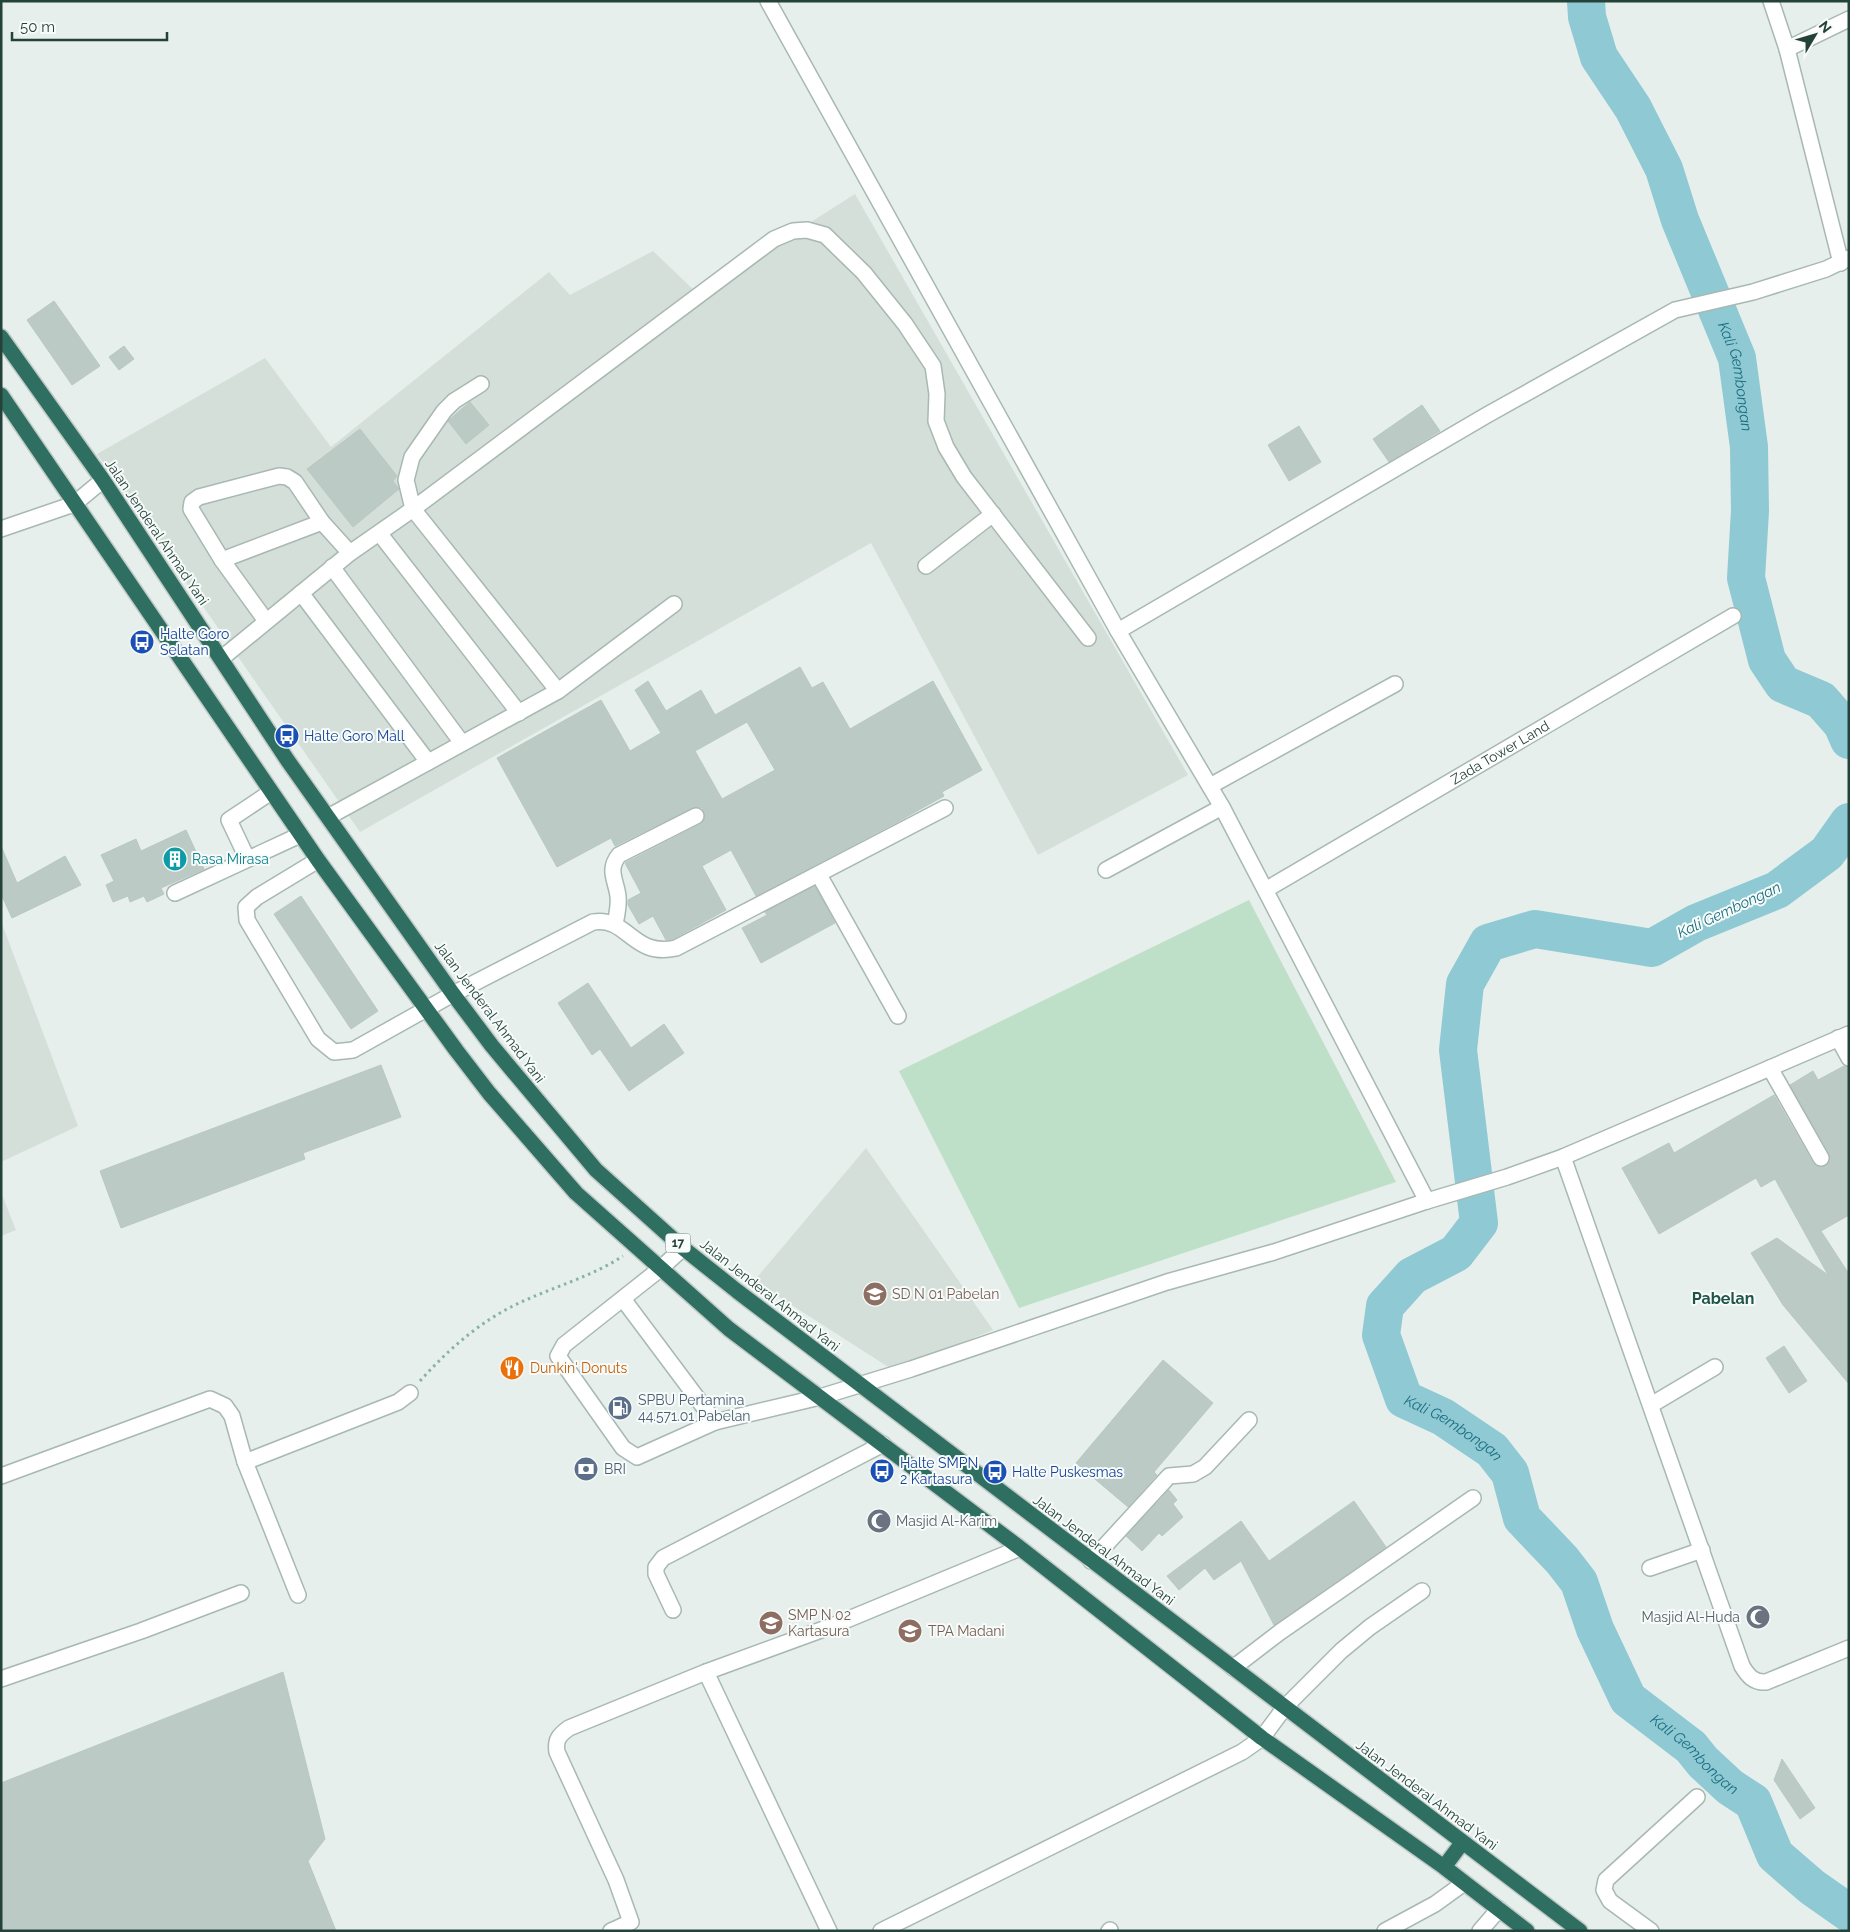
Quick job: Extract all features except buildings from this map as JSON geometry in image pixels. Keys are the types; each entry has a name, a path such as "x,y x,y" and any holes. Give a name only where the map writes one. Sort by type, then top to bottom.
{"highway":[{"name":"Jalan Jenderal Ahmad Yani","path":"1,337 103,480 222,658 288,761 453,994 539,1104 596,1170 683,1248 859,1385 1580,1931"},
{"name":"17","path":"1,395 300,834 426,1010 489,1093 576,1193 660,1270 729,1329 1020,1548 1262,1738 1444,1867 1527,1931"},
{"path":"1444,1867 1462,1843"}],"street":[{"path":"768,1 1118,631 1222,807 1267,889 1427,1201"},
{"path":"1118,631 1487,415 1675,310 1753,292 1845,261 1787,48 1771,1"},
{"path":"1787,48 1849,19"},
{"path":"222,658 350,553 380,534 774,239 793,231 807,230 825,235 864,273 905,324 933,366 937,394 936,421 946,447 964,477 1088,638"},
{"path":"481,384 454,401 444,411 412,457 406,480 413,509 558,691"},
{"path":"266,621 222,560 191,509 192,502 199,497 279,476 287,477 295,482 322,522 350,553"},
{"path":"1,528 74,504 103,480"},
{"path":"926,566 993,514"},
{"path":"222,560 322,522"},
{"path":"380,534 518,713"},
{"path":"332,567 462,743"},
{"path":"301,593 428,762"},
{"path":"328,817 558,691 674,604"},
{"name":"Zada Tower Land","path":"1267,889 1734,616"},
{"path":"1210,786 1395,684"},
{"path":"247,858 229,820 271,792"},
{"path":"1106,870 1222,807"},
{"path":"318,860 257,897 246,907 247,920 318,1039 334,1052 353,1050 453,994 593,922 604,920 615,924 633,939 651,950 663,951 676,948 945,808"},
{"path":"615,924 618,896 612,873 613,862 619,855 696,816"},
{"path":"175,893 300,834"},
{"path":"819,875 898,1016"},
{"path":"683,1248 660,1270 564,1346 558,1356 623,1448 637,1457 715,1422 820,1397 859,1385 1085,1312 1167,1282 1274,1252 1427,1201 1507,1177 1563,1157 1844,1036 1849,1058"},
{"path":"1770,1068 1821,1158"},
{"path":"1563,1157 1652,1405 1742,1666 1754,1680 1761,1682 1773,1680 1849,1648"},
{"path":"623,1299 715,1422"},
{"path":"1652,1405 1715,1367"},
{"path":"245,1462 398,1402 410,1393"},
{"path":"1,1476 210,1399 225,1406 232,1416 245,1462 298,1595"},
{"path":"1091,1561 1169,1476 1194,1474 1205,1467 1249,1420"},
{"path":"673,1610 656,1574 656,1566 663,1558 883,1444"},
{"path":"1233,1668 1288,1627 1473,1498"},
{"path":"611,1931 633,1926 616,1880 557,1752 557,1738 569,1728 706,1672 832,1626 1020,1548"},
{"path":"1650,1568 1702,1550"},
{"path":"881,1931 1242,1752 1262,1738 1285,1707 1342,1651 1370,1628 1422,1591"},
{"path":"1,1679 141,1631 240,1593"},
{"path":"706,1672 829,1931"},
{"path":"1651,1931 1610,1900 1604,1890 1606,1880 1697,1797"},
{"path":"1385,1931 1435,1904 1464,1883"},
{"path":"1480,1931 1499,1909"}],"path":[{"path":"410,1393 438,1362 477,1326 511,1307 601,1271 636,1248"}],"shaded area":[{"path":"855,194 1188,775 1038,855 871,543 360,832 97,454 265,358 331,447 549,272 570,295 653,251 698,294"},
{"path":"1,921 78,1126 1,1162"},
{"path":"866,1148 993,1330 893,1370 754,1281"},
{"path":"1,1192 16,1230 1,1236"}],"green space":[{"path":"1249,900 1396,1182 1019,1308 899,1071"}],"waterway":[{"name":"Kali Gembongan","path":"1586,1 1587,17 1599,57 1633,108 1664,169 1680,220 1737,358 1749,447 1750,511 1746,578 1767,660 1783,684 1821,700 1842,724 1849,740"},
{"name":"Kali Gembongan","path":"1849,822 1827,853 1777,890 1696,923 1652,948 1535,929 1488,943 1465,984 1458,1050 1479,1223 1456,1253 1412,1276 1385,1306 1381,1335 1404,1399 1443,1417 1492,1450 1510,1473 1522,1518 1562,1560 1579,1582 1595,1629 1628,1699 1691,1747 1703,1762 1730,1787 1753,1802 1775,1855 1812,1887 1849,1913"}],"place":[{"name":"Halte Goro Selatan","path":"142,642"},
{"name":"Halte Goro Mall","path":"287,736"},
{"name":"Rasa Mirasa","path":"175,859"},
{"name":"SD N 01 Pabelan","path":"875,1294"},
{"name":"Dunkin' Donuts","path":"512,1368"},
{"name":"SPBU Pertamina 44.571.01 Pabelan","path":"620,1408"},
{"name":"BRI","path":"586,1469"},
{"name":"Halte SMPN 2 Kartasura","path":"882,1471"},
{"name":"Halte Puskesmas","path":"995,1472"},
{"name":"Masjid Al-Karim","path":"879,1521"},
{"name":"Masjid Al-Huda","path":"1758,1617"},
{"name":"SMP N 02 Kartasura","path":"771,1623"},
{"name":"TPA Madani","path":"910,1631"}],"district":[{"name":"Pabelan","path":"1723,1298"}]}
